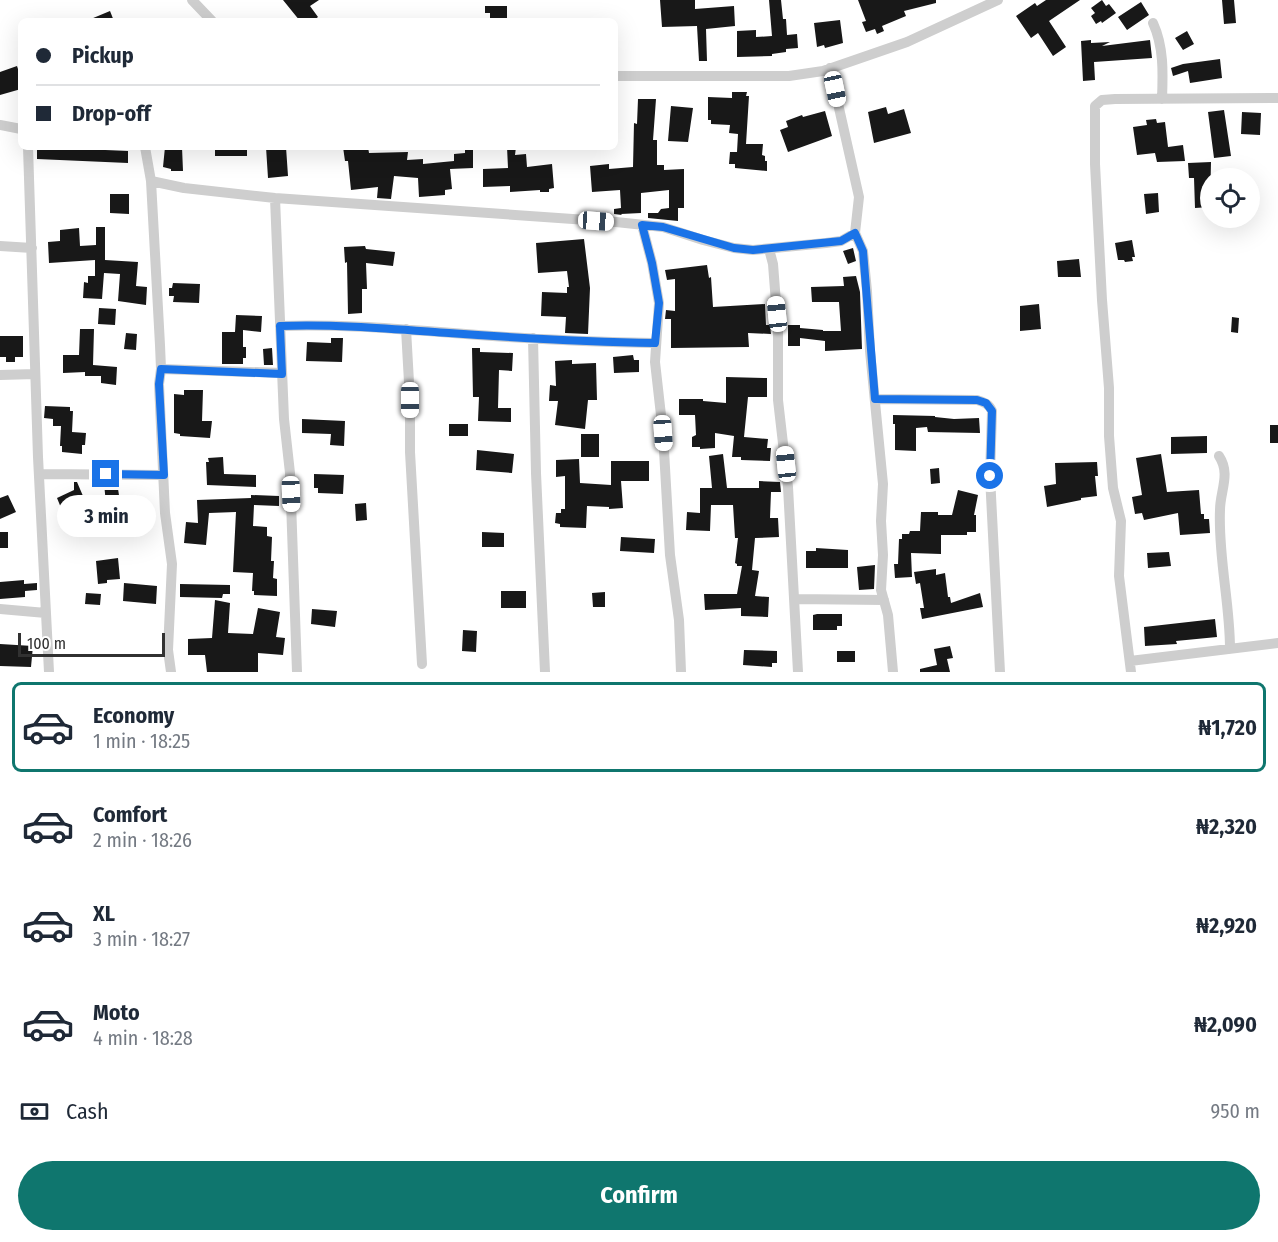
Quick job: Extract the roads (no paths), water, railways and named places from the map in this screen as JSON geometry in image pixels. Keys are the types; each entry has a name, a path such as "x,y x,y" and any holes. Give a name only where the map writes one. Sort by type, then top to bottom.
{"street":[{"path":"192,0 209,18"},
{"path":"618,76 789,76 830,68 907,42 998,0"},
{"path":"1152,23 1159,36 1162,59 1162,99"},
{"path":"830,68 859,197 855,233 863,251 883,484 881,590 888,615 893,672"},
{"path":"1278,98 1102,100 1095,106 1093,112 1112,477 1121,521 1119,576 1131,667 1230,649 1278,643"},
{"path":"0,125 18,128"},
{"path":"28,150 39,474 49,672"},
{"path":"146,150 151,181 161,369 159,384 165,513 172,564 168,650 171,672"},
{"path":"151,181 184,188 275,198 663,227 734,248 769,249 841,241 855,233"},
{"path":"275,198 284,419 290,474 297,672"},
{"path":"642,225 659,303 655,362 663,433 670,555 679,620 681,672"},
{"path":"0,246 32,248"},
{"path":"769,249 773,264 778,329 778,400 788,487 798,672"},
{"path":"280,326 320,324 533,338 655,343"},
{"path":"405,329 422,664"},
{"path":"533,338 536,473 545,672"},
{"path":"161,369 282,374"},
{"path":"0,375 35,374"},
{"path":"875,399 977,400 986,403 992,411 990,476 1000,672"},
{"path":"1219,456 1226,471 1220,520 1221,555 1230,622 1230,649"},
{"path":"39,474 164,475"},
{"path":"794,599 884,600"},
{"path":"0,609 46,613"}]}
